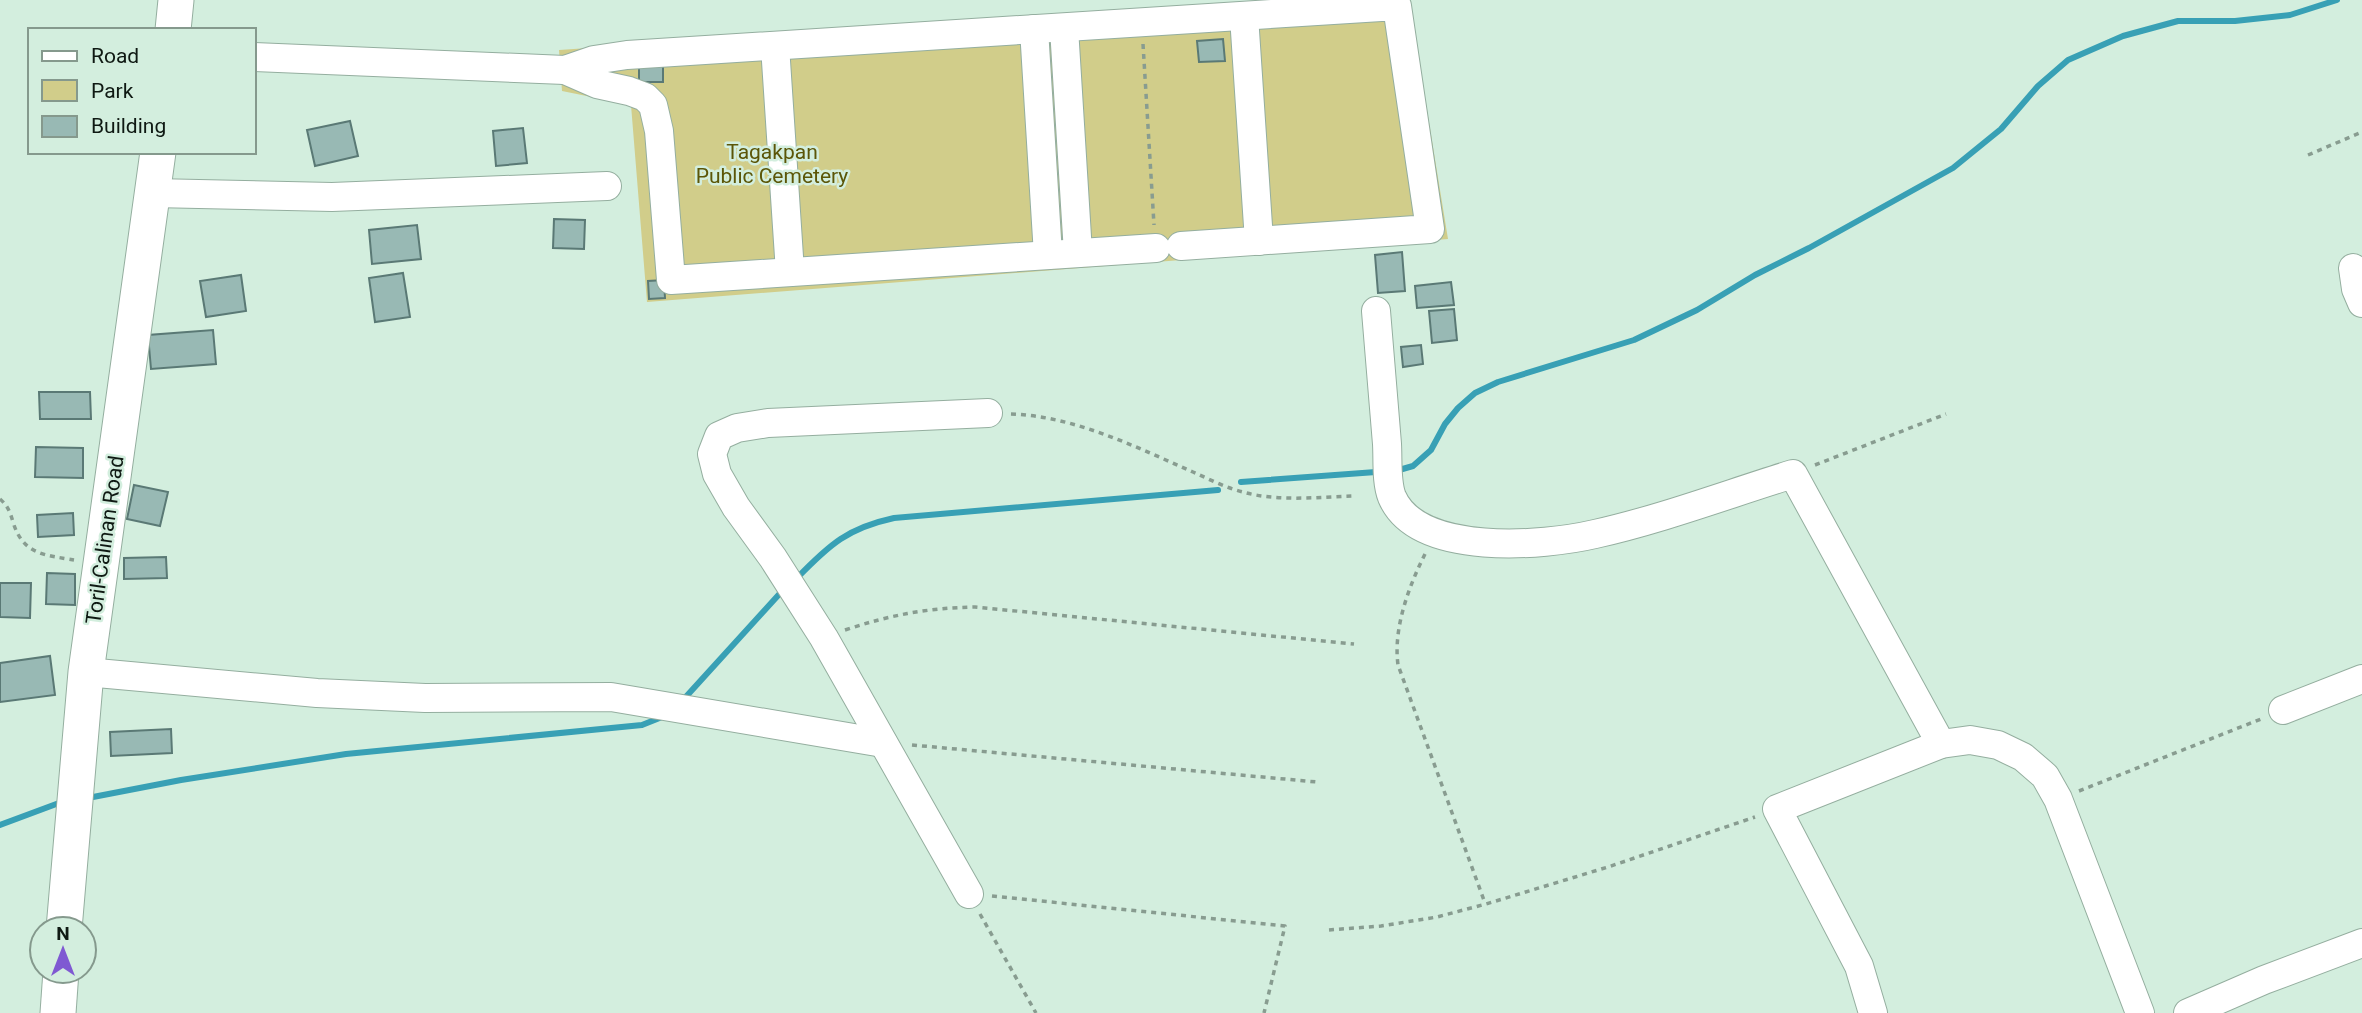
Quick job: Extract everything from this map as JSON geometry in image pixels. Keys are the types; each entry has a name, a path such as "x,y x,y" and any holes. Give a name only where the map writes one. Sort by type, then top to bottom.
{"main road":[{"path":"173,28 176,0"},
{"name":"Toril-Calinan Road","path":"65,915 86,672 158,154"},
{"path":"58,1013 60,985"}],"street":[{"path":"256,57 565,70 610,57 1397,6 1430,229 671,280 659,131 653,105 645,97 597,84 565,70"},
{"path":"1244,16 1259,241"},
{"path":"1064,27 1078,253"},
{"path":"1034,29 1048,255"},
{"path":"775,46 790,272"},
{"path":"153,193 332,197 607,186"},
{"path":"2353,268 2356,289 2362,303"},
{"path":"1377,311 1392,496 1413,522 1435,533 1467,541 1546,542 1594,535 1793,474 1941,744"},
{"path":"969,894 824,638 773,558 736,507 717,474 712,454 719,436 737,428 768,423 988,413"},
{"path":"86,672 331,694 425,698 611,697 883,743"},
{"path":"2283,710 2362,679"},
{"path":"1873,1013 1859,966 1777,809 1941,744 1970,740 1998,745 2023,757 2045,776 2057,799 2140,1013"},
{"path":"2188,1013 2263,980 2362,943"}],"path":[{"path":"1141,23 1168,247"},
{"path":"2308,155 2362,132"},
{"path":"988,413 1023,414 1057,420 1243,492 1303,498 1355,496"},
{"path":"1793,474 1946,414"},
{"path":"0,499 9,508 18,536 31,550 102,564"},
{"path":"1435,533 1415,575 1399,629 1396,648 1398,665 1486,904"},
{"path":"824,638 901,613 975,607 1354,644"},
{"path":"2057,799 2283,710"},
{"path":"883,743 1317,782"},
{"path":"1329,930 1381,926 1437,917 1486,904 1608,867 1777,809"},
{"path":"969,894 1036,1013"},
{"path":"969,894 1285,926 1264,1013"}],"green space":[{"name":"Tagakpan Public Cemetery","path":"1287,0 1409,0 1448,239 647,302 631,105 562,91 559,50"}],"building":[{"path":"1223,39 1225,61 1199,62 1197,41"},
{"path":"639,64 663,64 663,82 639,82"},
{"path":"350,121 358,156 315,166 307,130"},
{"path":"523,128 527,163 496,166 493,131"},
{"path":"554,219 585,220 584,249 553,248"},
{"path":"417,225 421,259 372,264 369,230"},
{"path":"1402,252 1405,291 1378,293 1375,255"},
{"path":"403,273 410,317 375,322 369,278"},
{"path":"241,275 246,311 206,317 200,281"},
{"path":"664,280 665,298 649,299 648,281"},
{"path":"1451,282 1454,305 1417,308 1415,286"},
{"path":"1454,309 1457,340 1432,343 1429,311"},
{"path":"213,330 216,364 151,369 148,335"},
{"path":"1421,345 1423,364 1403,367 1401,347"},
{"path":"39,392 90,392 91,419 40,419"},
{"path":"36,447 83,448 83,478 35,477"},
{"path":"134,485 168,492 160,526 127,519"},
{"path":"73,513 74,535 38,537 37,515"},
{"path":"166,557 167,578 124,579 124,558"},
{"path":"47,573 75,574 75,605 46,604"},
{"path":"0,583 31,583 30,618 0,617"},
{"path":"50,656 55,695 0,702 0,663"},
{"path":"171,729 172,753 111,756 110,732"}],"waterway":[{"path":"1399,470 1413,466 1431,450 1445,424 1475,393 1498,382 1634,340 1697,310 1755,275 1953,168 2001,129 2038,86 2068,60 2123,36 2178,21 2235,21 2290,15 2337,0"},
{"path":"1241,482 1376,472"},
{"path":"797,578 830,547 852,532 894,518 1218,490"},
{"path":"683,700 783,590"},
{"path":"93,797 346,754 642,725 662,717"},
{"path":"0,825 59,803"}]}
